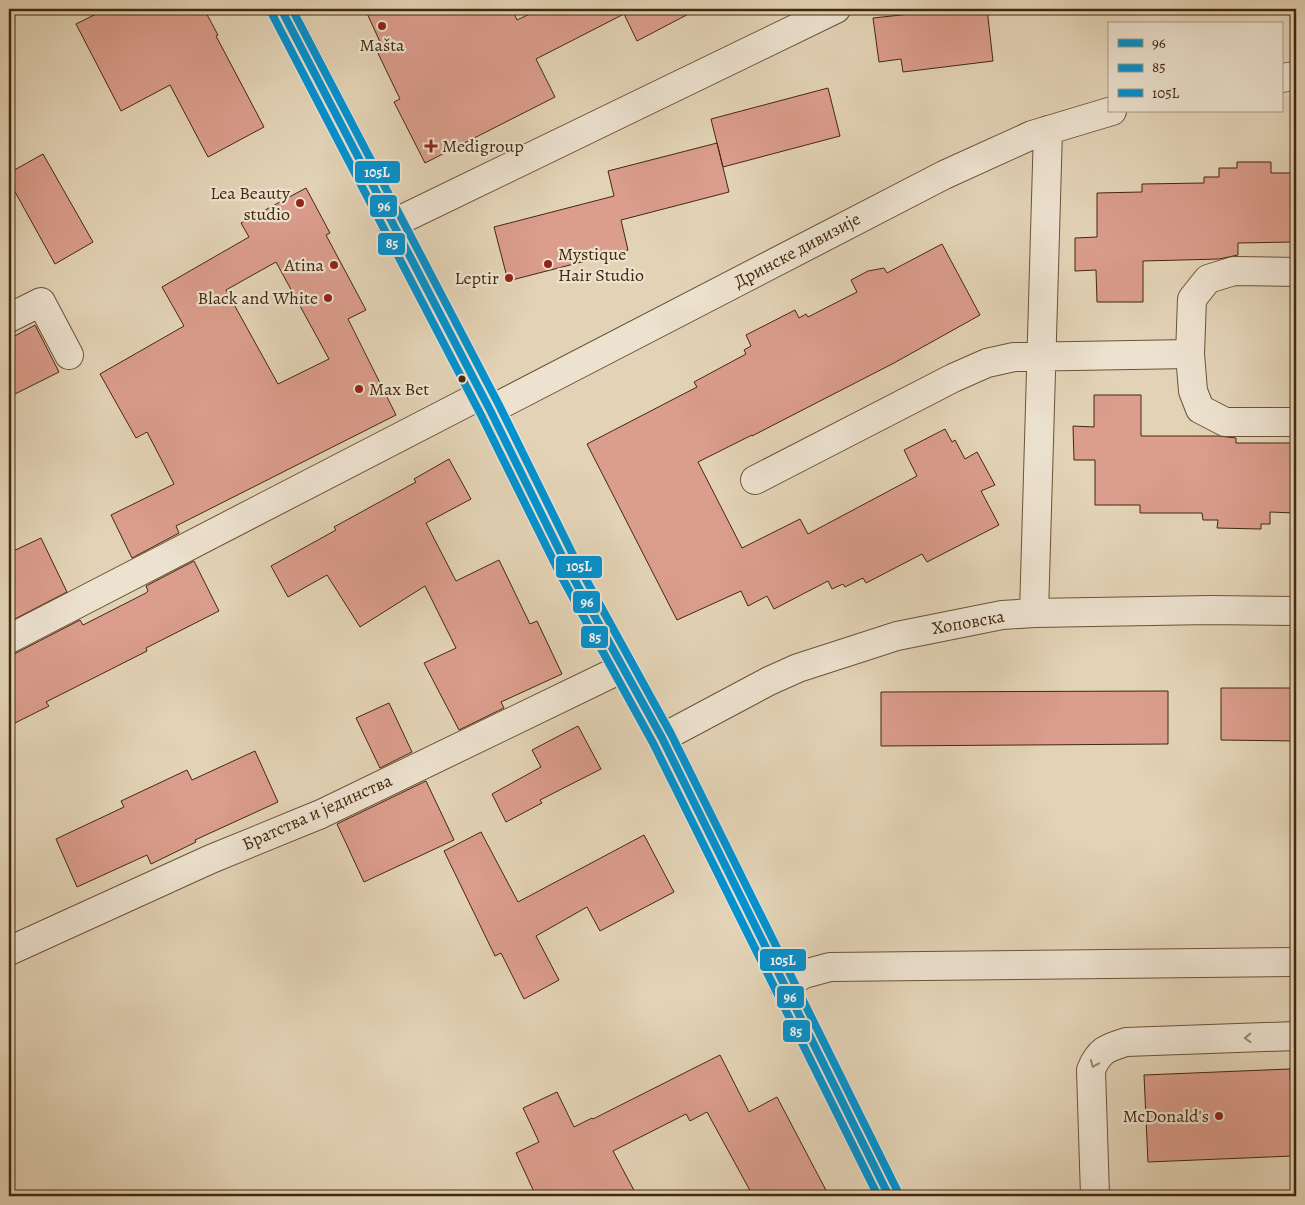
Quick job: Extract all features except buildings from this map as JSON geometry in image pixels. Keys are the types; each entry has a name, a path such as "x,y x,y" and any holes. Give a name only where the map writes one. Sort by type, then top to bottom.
{"street":[{"path":"281,9 485,402 569,570 662,738 889,1196"},
{"path":"392,224 836,9"},
{"path":"1282,78 1296,76"},
{"name":"Дринске дивизије","path":"485,402 944,175 1048,130 1109,112"},
{"path":"1034,613 1048,130"},
{"path":"1296,272 1234,271 1208,279 1192,299 1190,354 1193,391 1200,409 1225,422 1296,422"},
{"path":"9,318 41,302 68,355"},
{"path":"755,480 953,378 987,363 1014,357 1190,354"},
{"path":"9,639 485,402"},
{"name":"Хоповска","path":"662,738 769,681 798,668 897,636 1002,615 1210,610 1296,611"},
{"name":"Братства и јединства","path":"9,951 211,859 322,814 623,668"},
{"path":"784,986 804,974 830,967 1296,962"},
{"path":"1095,1196 1091,1070 1098,1054 1110,1047 1126,1042 1296,1036"}],"transit line":[{"name":"96","path":"281,9 490,410 569,570 662,738 889,1196"},
{"name":"105L","path":"292,9 499,405 578,565 671,734 898,1192"},
{"name":"85","path":"272,14 481,415 560,574 653,743 878,1196"}],"place":[{"name":"Mašta","path":"382,26"},
{"name":"Medigroup","path":"431,146"},
{"name":"Lea Beauty studio","path":"300,203"},
{"name":"Mystique Hair Studio","path":"548,264"},
{"name":"Atina","path":"334,265"},
{"name":"Leptir","path":"509,278"},
{"name":"Black and White","path":"328,298"},
{"name":"Max Bet","path":"359,389"},
{"name":"McDonald's","path":"1219,1116"}]}
